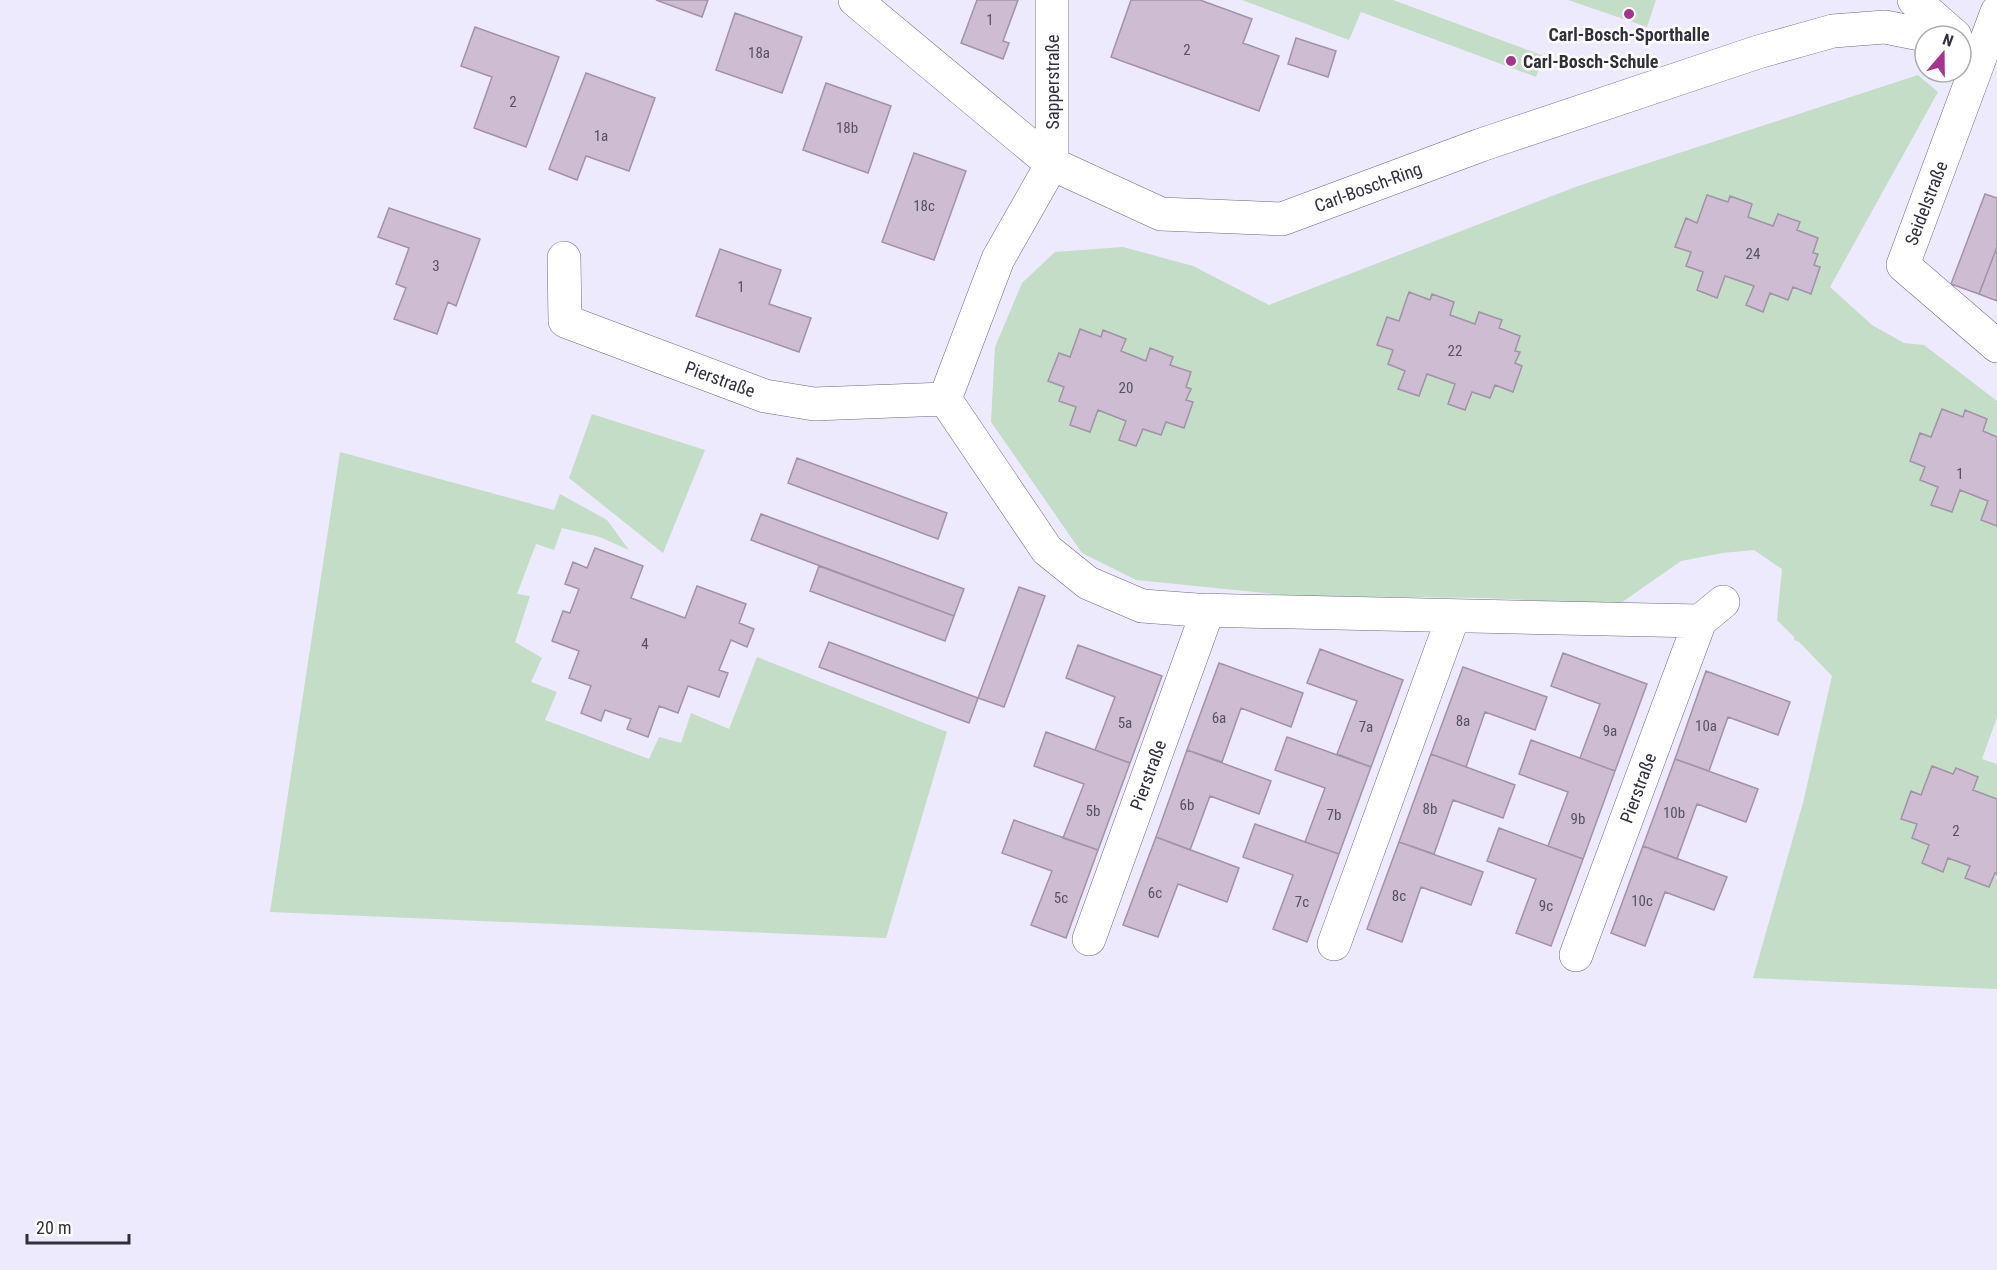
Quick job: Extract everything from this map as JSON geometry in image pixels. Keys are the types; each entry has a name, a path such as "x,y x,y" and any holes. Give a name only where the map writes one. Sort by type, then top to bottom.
{"street":[{"name":"Carl-Bosch-Ring","path":"855,0 1052,164 1161,214 1282,219 1481,145 1790,43 1833,31 1885,27 1913,33"},
{"name":"Sapperstraße","path":"1052,0 1052,164"},
{"path":"1914,0 1941,24"},
{"path":"1975,56 1997,12"},
{"name":"Seidelstraße","path":"1975,56 1903,265 1997,346"},
{"path":"945,399 998,259 1052,164"},
{"name":"Pierstraße","path":"564,258 564,321 765,396 814,404 945,399 1047,550 1088,583 1142,606 1453,617 1712,612 1576,955"},
{"name":"Pierstraße","path":"1089,939 1208,610"},
{"path":"1334,944 1453,617"}],"green space":[{"path":"1242,0 1393,0 1544,56 1536,77 1361,12 1349,40"},
{"name":"Carl-Bosch-Sporthalle","path":"1568,0 1656,0 1647,27"},
{"path":"1913,77 1913,84 1929,84 1938,92 1830,287 1872,325 1904,343 1924,345 1997,401 1997,717 1982,759 1997,764 1997,989 1753,978 1803,803 1832,676 1799,642 1794,640 1794,637 1777,620 1782,569 1754,550 1722,553 1681,561 1618,605 1488,598 1295,596 1136,580 1082,553 991,422 995,347 1022,283 1055,252 1123,247 1193,266 1269,305 1578,186"},
{"path":"592,414 705,450 663,553 569,478"},
{"path":"340,452 554,510 560,494 607,520 629,550 600,537 562,528 554,550 536,544 517,594 530,596 515,642 542,658 531,682 557,692 545,720 649,759 659,737 681,743 691,713 729,729 757,657 947,732 886,938 270,912"}],"building":[{"path":"656,0 708,0 702,17"},
{"path":"977,0 1018,0 1003,41 1009,43 1003,59 961,43"},
{"path":"1131,0 1200,0 1252,19 1243,43 1279,56 1259,111 1111,57"},
{"path":"735,13 802,37 782,93 716,70"},
{"path":"475,27 559,57 526,147 474,128 492,77 461,66"},
{"path":"1296,38 1336,51 1328,77 1288,64"},
{"path":"586,73 655,98 629,171 586,156 577,180 549,169"},
{"path":"826,83 891,106 868,173 803,150"},
{"path":"914,153 966,171 934,260 882,242"},
{"path":"1985,194 1997,198 1997,247 1979,294 1951,284"},
{"path":"1707,195 1728,202 1730,196 1752,204 1748,217 1773,226 1778,214 1800,222 1797,230 1818,238 1813,253 1818,254 1814,265 1820,267 1811,294 1793,287 1788,300 1770,293 1763,312 1746,305 1754,286 1725,276 1717,298 1697,290 1703,272 1686,266 1691,252 1675,247 1686,218 1697,223"},
{"path":"389,208 480,239 456,306 448,302 437,334 394,319 406,288 396,284 409,248 378,237"},
{"path":"1997,247 1997,301 1979,294"},
{"path":"720,249 781,270 769,304 811,318 799,352 696,316"},
{"path":"1409,292 1430,300 1432,294 1454,302 1450,315 1475,324 1479,312 1502,320 1499,328 1520,336 1515,351 1520,352 1515,363 1522,366 1513,392 1495,385 1490,398 1472,392 1465,410 1448,404 1455,384 1427,374 1419,396 1398,389 1405,371 1388,364 1393,350 1377,345 1387,317 1399,321"},
{"path":"1080,329 1101,337 1103,330 1126,339 1121,351 1146,361 1150,348 1173,357 1170,365 1191,372 1186,387 1191,389 1186,400 1193,402 1184,428 1166,422 1161,435 1143,429 1136,446 1119,440 1126,421 1098,410 1090,432 1070,425 1076,407 1059,401 1064,387 1048,381 1059,353 1070,357"},
{"path":"1942,409 1963,417 1965,410 1987,419 1983,431 1997,437 1997,526 1981,520 1988,501 1960,490 1952,512 1931,505 1938,487 1920,480 1925,467 1910,461 1920,433 1931,437"},
{"path":"797,458 947,513 938,539 788,483"},
{"path":"761,514 964,589 954,616 751,540"},
{"path":"595,548 643,566 631,598 685,618 697,586 746,604 739,623 754,629 747,647 731,640 719,670 728,673 719,697 688,686 678,713 659,706 648,737 627,729 631,719 605,710 601,721 581,713 591,686 569,678 579,651 552,641 563,611 570,613 579,589 565,584 573,562 587,568"},
{"path":"819,566 954,616 945,641 810,591"},
{"path":"1019,587 1045,596 1004,707 978,698"},
{"path":"829,642 978,698 969,723 819,667"},
{"path":"1078,645 1162,676 1130,763 1095,750 1115,697 1066,678"},
{"path":"1320,649 1403,680 1371,767 1337,754 1357,701 1307,683"},
{"path":"1563,653 1647,684 1615,771 1580,758 1600,704 1551,686"},
{"path":"1219,663 1303,693 1291,727 1241,708 1222,762 1187,750"},
{"path":"1463,667 1547,697 1535,730 1485,712 1466,767 1431,754"},
{"path":"1706,671 1790,702 1778,735 1728,717 1709,771 1675,759"},
{"path":"1046,732 1130,763 1098,850 1063,838 1084,784 1034,766"},
{"path":"1287,737 1371,767 1339,854 1305,842 1325,788 1275,770"},
{"path":"1531,740 1615,771 1583,859 1548,846 1568,792 1519,774"},
{"path":"1187,750 1271,781 1259,814 1210,796 1190,850 1156,837"},
{"path":"1431,754 1515,785 1503,818 1453,800 1434,854 1399,842"},
{"path":"1675,759 1758,789 1746,822 1697,804 1677,859 1643,846"},
{"path":"1932,766 1953,774 1956,768 1978,777 1973,790 1997,799 1997,874 1995,873 1989,887 1965,878 1970,866 1948,858 1943,872 1922,863 1929,845 1912,838 1917,824 1901,819 1911,791 1921,795"},
{"path":"1014,820 1098,850 1066,938 1031,925 1052,871 1002,853"},
{"path":"1255,824 1339,854 1307,942 1273,929 1293,875 1243,857"},
{"path":"1499,828 1583,859 1551,946 1516,933 1536,879 1487,861"},
{"path":"1156,837 1239,868 1227,902 1178,884 1158,937 1123,925"},
{"path":"1399,842 1483,872 1471,905 1421,887 1402,942 1367,929"},
{"path":"1643,846 1727,877 1714,910 1665,892 1645,946 1611,933"}],"place":[{"name":"Carl-Bosch-Sporthalle","path":"1629,14"},
{"name":"Carl-Bosch-Schule","path":"1511,61"}]}
